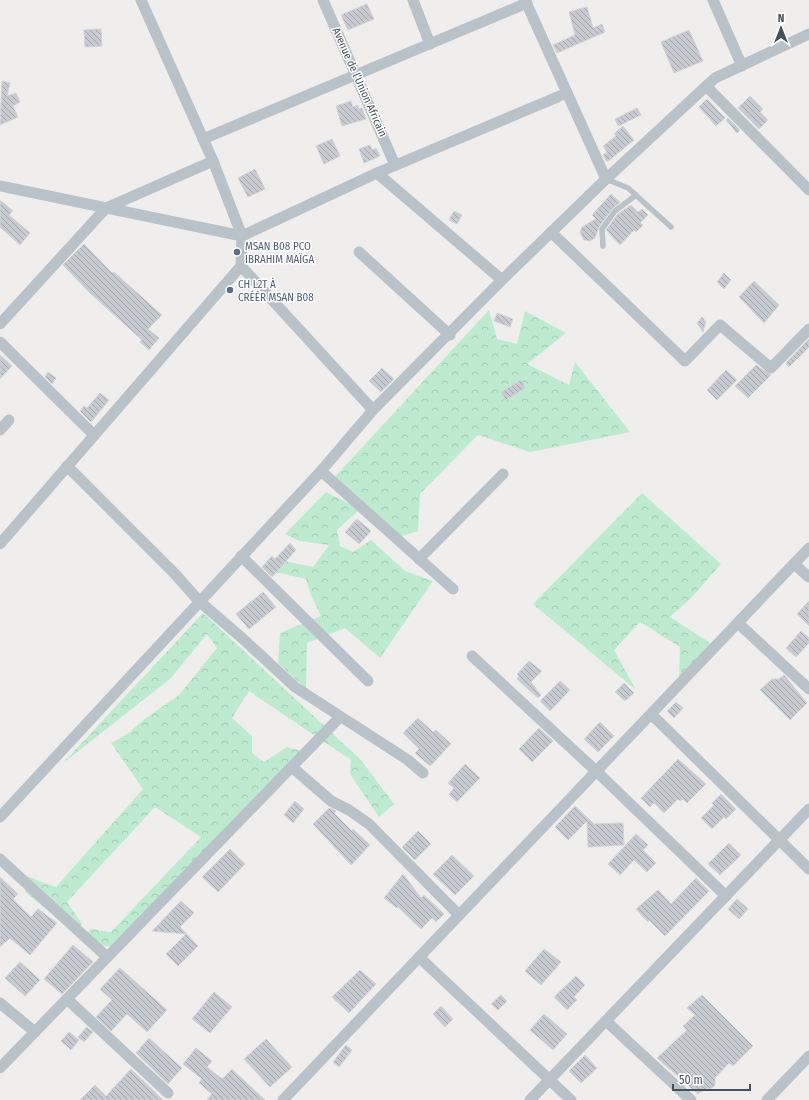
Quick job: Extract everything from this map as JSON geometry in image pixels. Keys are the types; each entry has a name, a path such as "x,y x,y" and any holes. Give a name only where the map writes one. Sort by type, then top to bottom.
{"street":[{"path":"0,544 242,266 242,236 213,161 141,0"},
{"name":"Avenue de l’Union Africain","path":"323,0 357,74 395,165"},
{"path":"413,0 430,44"},
{"path":"713,0 742,66"},
{"path":"203,139 526,2 606,179"},
{"path":"0,817 321,471 373,410 450,335 502,280 551,232 606,179 716,78 809,34"},
{"path":"706,86 809,190"},
{"path":"0,186 242,236 395,165 567,93"},
{"path":"0,324 106,208 213,161"},
{"path":"377,173 502,280"},
{"path":"551,232 685,361 720,325 771,368 809,329"},
{"path":"359,252 450,335"},
{"path":"242,266 373,410"},
{"path":"0,342 94,435"},
{"path":"0,430 9,420"},
{"path":"67,466 175,574 199,601 295,687 408,760 423,773"},
{"path":"321,471 453,589"},
{"path":"419,559 502,474"},
{"path":"283,1100 809,548"},
{"path":"241,556 368,681"},
{"path":"794,564 809,577"},
{"path":"738,623 809,689"},
{"path":"472,656 596,771 726,896"},
{"path":"651,714 809,869"},
{"path":"0,1068 340,717"},
{"path":"292,767 331,801 349,810 368,824 460,915"},
{"path":"530,1100 809,809"},
{"path":"0,859 107,957"},
{"path":"419,957 571,1100"},
{"path":"67,999 168,1093"},
{"path":"0,1003 34,1032"},
{"path":"606,1021 691,1100"},
{"path":"766,1100 809,1056"}],"lane":[{"path":"606,179 628,188 671,227"},
{"path":"603,246 602,229 615,210 636,195"}],"green space":[{"path":"489,310 497,339 517,344 525,311 566,333 527,364 569,385 575,362 630,432 530,452 478,435 420,494 418,531 397,538 331,481"},
{"path":"326,492 360,509 337,530 340,546 353,552 371,540 405,571 433,581 380,658 345,628 307,643 306,689 278,663 280,633 321,616 311,595 306,579 275,572 275,559 313,567 329,545 299,541 285,534"},
{"path":"642,493 721,564 691,598 670,617 712,644 679,678 680,647 640,622 614,650 636,690 533,604"},
{"path":"203,613 361,760 394,804 379,817 350,774 351,760 249,691 232,718 252,736 252,753 264,762 287,747 311,753 114,947 84,943 90,929 111,932 201,837 155,807 67,902 82,924 74,932 25,892 26,876 56,887 143,789 111,743 127,734 146,718 179,695 217,648 207,634 170,679 63,763"}],"building":[{"path":"367,4 374,19 348,30 341,15"},
{"path":"587,7 593,28 602,24 605,32 557,53 553,45 575,35 569,12"},
{"path":"101,29 102,46 85,47 84,30"},
{"path":"689,30 703,61 674,73 661,42"},
{"path":"2,81 10,83 7,96 16,93 20,102 13,106 18,117 0,125"},
{"path":"750,96 763,109 760,112 768,120 759,129 738,108"},
{"path":"707,99 725,118 716,126 699,107"},
{"path":"351,101 353,107 358,105 359,109 362,108 366,119 342,126 336,106"},
{"path":"637,108 641,115 618,126 615,119"},
{"path":"728,118 740,130 737,133 726,120"},
{"path":"623,126 634,140 607,162 603,155 607,152 603,146 616,136 614,134"},
{"path":"332,139 340,156 324,164 316,146"},
{"path":"370,145 372,150 376,148 380,156 364,163 359,149"},
{"path":"255,169 265,189 248,197 238,178"},
{"path":"611,194 620,202 612,209 599,227 595,238 590,241 584,240 580,232 582,227 596,219 592,215"},
{"path":"0,200 13,211 9,215 30,233 20,245 0,227"},
{"path":"631,205 638,212 642,209 648,215 640,223 643,225 636,232 634,230 620,245 606,230 618,214"},
{"path":"454,211 462,215 457,224 449,220"},
{"path":"84,244 112,273 114,272 162,315 148,329 159,338 149,350 140,342 142,340 90,293 63,265"},
{"path":"724,273 731,280 724,289 717,282"},
{"path":"754,281 779,305 764,323 739,297"},
{"path":"497,313 513,319 510,327 494,321"},
{"path":"702,317 706,322 703,332 697,323"},
{"path":"809,339 809,347 789,367 786,363"},
{"path":"0,355 12,366 0,379"},
{"path":"756,365 771,375 748,398 735,386"},
{"path":"382,368 394,379 381,392 369,381"},
{"path":"726,370 737,380 717,400 707,390"},
{"path":"48,372 56,378 52,384 45,377"},
{"path":"521,380 525,388 506,400 501,392"},
{"path":"100,393 109,400 91,422 80,411 84,406 87,408"},
{"path":"357,519 371,531 359,544 345,532"},
{"path":"290,543 296,550 272,577 262,567 272,556 275,559"},
{"path":"263,592 276,607 249,629 236,614"},
{"path":"809,601 809,626 797,614"},
{"path":"801,631 809,638 809,643 796,657 786,648"},
{"path":"529,661 542,671 531,682 541,695 538,698 517,679 519,676 517,674"},
{"path":"784,675 807,703 790,720 760,690 772,679 779,679"},
{"path":"560,681 570,690 550,711 540,701"},
{"path":"624,683 634,693 625,701 615,692"},
{"path":"676,702 683,708 674,718 667,711"},
{"path":"418,718 433,732 436,730 451,744 430,766 415,753 419,749 403,733"},
{"path":"600,722 614,736 598,752 584,739"},
{"path":"539,728 553,741 532,762 519,749"},
{"path":"678,759 706,784 687,803 683,799 680,801 678,799 664,813 654,803 650,807 641,798"},
{"path":"465,764 480,778 457,802 449,794 454,788 448,783"},
{"path":"721,794 736,809 726,819 724,817 712,829 701,818 714,805 712,803"},
{"path":"295,801 304,809 293,823 284,815"},
{"path":"575,806 594,824 623,823 624,845 588,847 587,821 568,840 555,827"},
{"path":"329,808 336,811 334,813 352,831 353,829 370,845 351,865 313,824"},
{"path":"418,831 431,844 415,860 402,847"},
{"path":"636,834 648,845 643,850 656,863 647,872 634,860 620,875 608,864"},
{"path":"729,843 741,855 720,875 708,864"},
{"path":"230,849 245,864 218,892 202,877"},
{"path":"452,855 474,876 455,895 433,874"},
{"path":"403,874 421,898 424,895 444,914 436,922 432,918 421,929 398,907 397,908 384,898"},
{"path":"0,877 18,894 13,899 31,917 38,909 57,923 30,955 10,938 0,947"},
{"path":"696,878 709,891 665,936 649,920 648,922 636,909 658,890 671,904"},
{"path":"737,899 748,909 739,919 728,909"},
{"path":"181,901 194,913 180,927 198,946 178,966 166,954 186,934 152,931"},
{"path":"73,945 93,962 62,994 44,979"},
{"path":"544,949 561,962 541,985 525,971"},
{"path":"20,962 40,980 25,996 5,978"},
{"path":"120,968 167,1010 147,1032 127,1014 111,1031 96,1017 112,1000 100,989"},
{"path":"360,970 376,984 349,1013 332,997"},
{"path":"576,976 585,985 574,997 577,1000 567,1010 554,997"},
{"path":"214,992 232,1007 210,1033 192,1019"},
{"path":"501,995 507,1001 498,1010 491,1004"},
{"path":"702,995 753,1046 733,1066 729,1063 715,1078 715,1085 712,1088 705,1089 698,1094 657,1058 687,1030 683,1026 695,1015 687,1008"},
{"path":"441,1006 453,1019 445,1027 433,1014"},
{"path":"544,1014 567,1034 553,1050 530,1030"},
{"path":"87,1027 93,1032 84,1042 78,1037"},
{"path":"69,1032 79,1040 71,1050 61,1041"},
{"path":"149,1038 182,1068 168,1084 136,1053"},
{"path":"266,1039 292,1067 270,1087 244,1059"},
{"path":"346,1045 352,1050 339,1067 333,1062"},
{"path":"196,1048 212,1061 207,1067 222,1079 232,1069 265,1100 207,1100 212,1094 199,1083 202,1079 183,1064"},
{"path":"585,1055 597,1068 581,1083 569,1071"},
{"path":"131,1069 163,1100 80,1100 95,1085 106,1096"}],"place":[{"name":"MSAN B08 PCO IBRAHIM MAÏGA","path":"237,252"},
{"name":"CH L2T À CRÉÉR MSAN B08","path":"230,290"}]}
